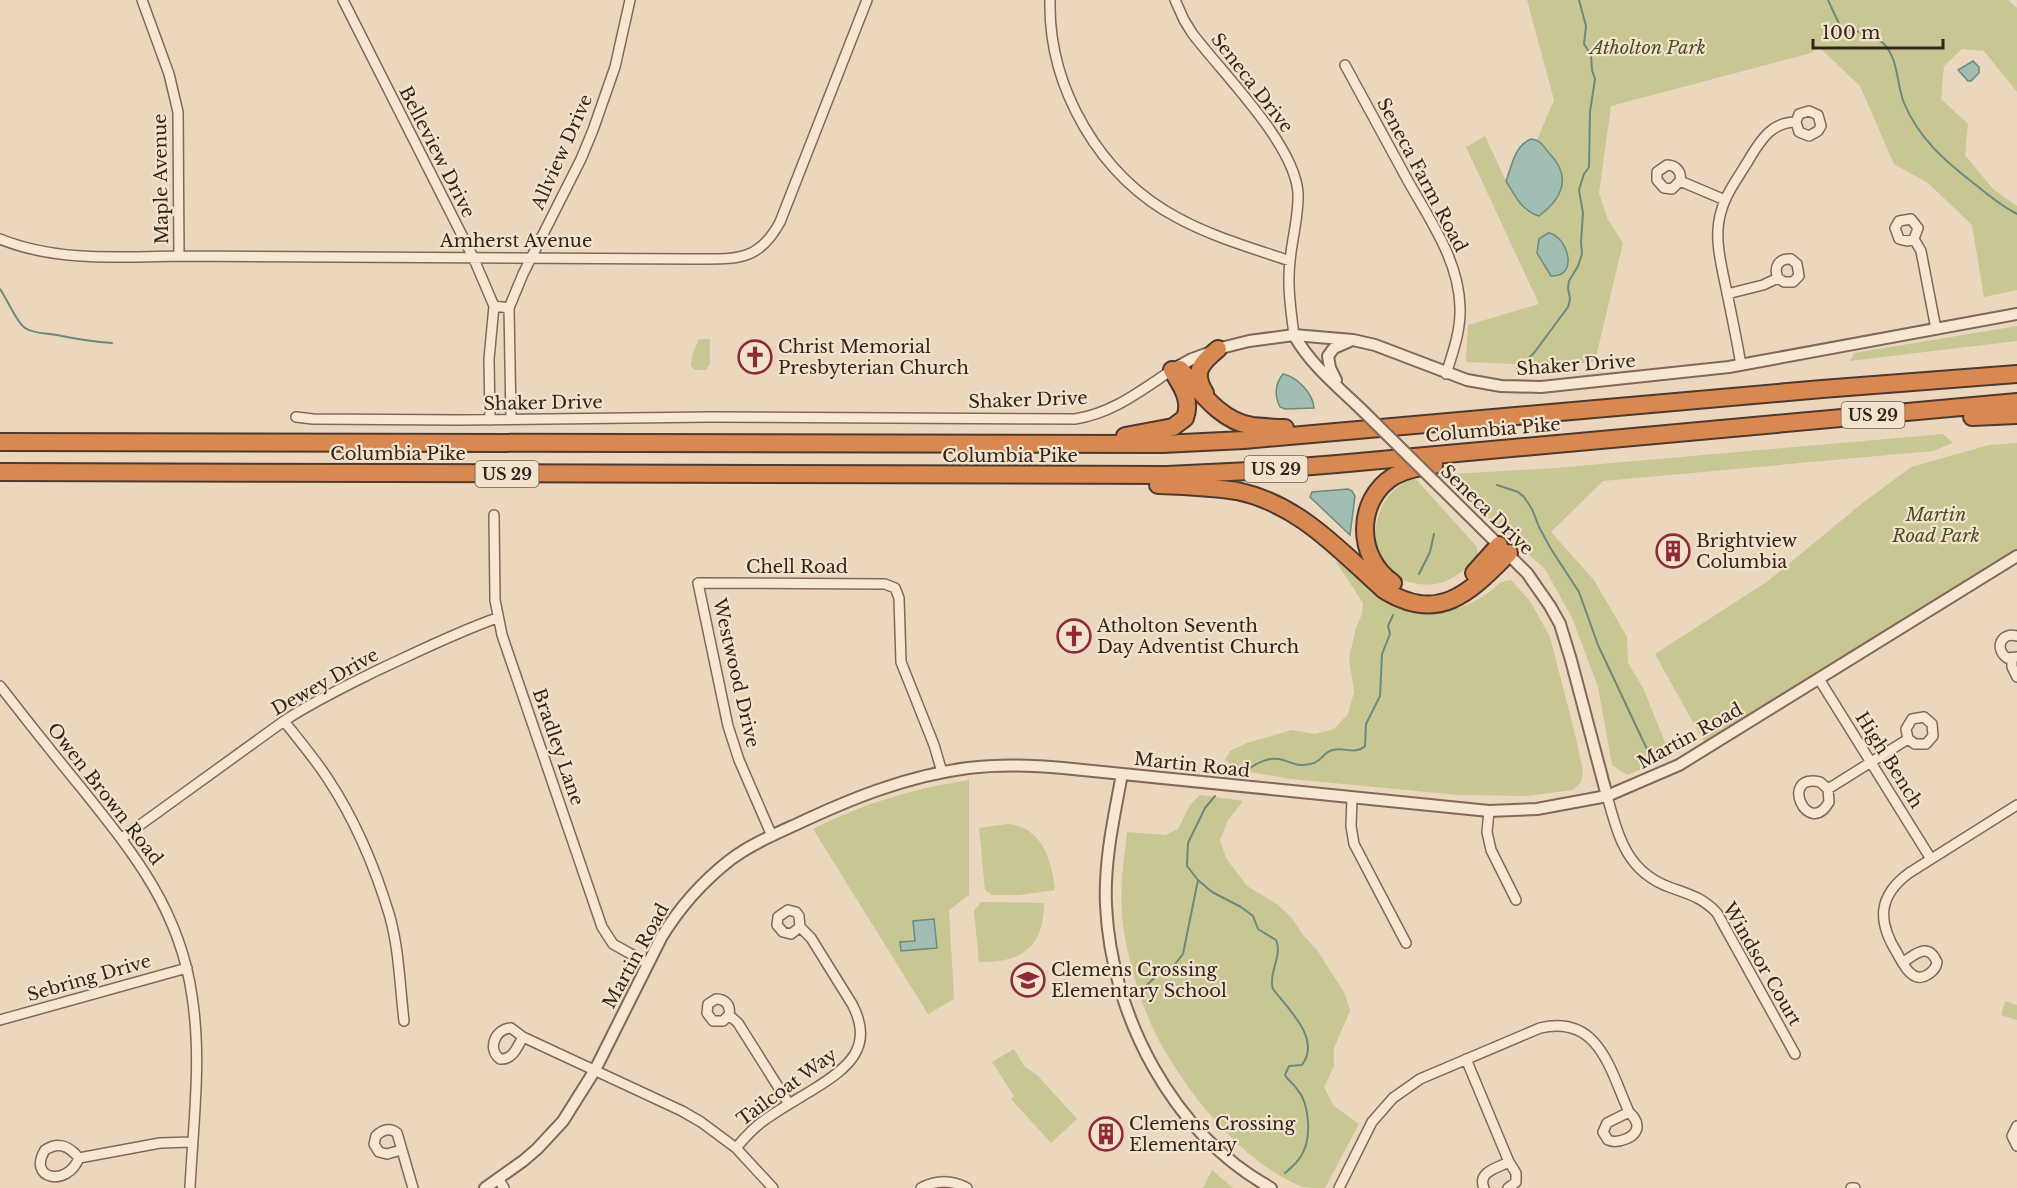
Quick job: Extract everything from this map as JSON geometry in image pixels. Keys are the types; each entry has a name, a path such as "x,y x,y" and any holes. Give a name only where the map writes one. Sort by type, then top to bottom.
{"highway":[{"path":"1209,402 1200,385 1199,370 1202,364 1218,349"},
{"path":"1822,389 2017,365"},
{"path":"1175,368 1209,402 1232,419 1250,426 1334,432"},
{"path":"1059,445 1164,430 1180,423 1185,418 1188,403 1175,368"},
{"name":"Columbia Pike","path":"0,442 1162,444 1244,440 2017,374"},
{"name":"Columbia Pike","path":"0,472 1167,475 1250,471 2017,402"},
{"path":"1728,428 2017,416"},
{"path":"0,435 138,441"},
{"path":"1504,549 1454,587 1429,594 1409,591 1400,588 1382,575 1370,556 1365,536 1369,504 1383,485 1410,469 1537,446"},
{"path":"1014,475 1220,489 1260,498 1291,512 1324,534 1384,590 1416,603 1450,601 1469,591 1504,549"}],"street":[{"name":"Maple Avenue","path":"142,0 169,74 178,112 179,256"},
{"name":"Belleview Drive","path":"343,0 473,257 494,306"},
{"name":"Allview Drive","path":"511,419 509,308 531,257 577,169 593,130 615,67 630,0"},
{"name":"Amherst Avenue","path":"0,239 28,248 109,257 713,258 748,255 759,250 773,235 780,222 867,0"},
{"path":"1050,0 1051,36 1059,73 1087,132 1109,162 1141,194 1178,218 1224,239 1290,261"},
{"name":"Seneca Drive","path":"1175,0 1192,33 1269,129 1289,161 1295,176 1298,198 1289,288 1294,335 1302,349 1504,549 1541,591 1560,624 1607,796"},
{"name":"Seneca Farm Road","path":"1345,65 1455,272 1460,307 1459,322 1454,350 1446,374"},
{"path":"1741,365 1718,234 1721,212 1725,200 1761,140 1768,132 1782,124 1796,122"},
{"path":"1680,181 1725,200"},
{"path":"1914,238 1921,251 1936,329"},
{"path":"1727,294 1763,285 1778,278"},
{"path":"489,420 489,359 494,306 509,308"},
{"name":"Shaker Drive","path":"296,417 324,420 721,417 1075,419 1100,414 1114,408 1175,368 1218,349 1249,341 1294,335 1353,340 1397,353 1446,374 1467,380 1501,386 1541,387 1741,365 2017,314"},
{"path":"1340,388 1330,368 1328,356 1334,348 1353,340"},
{"name":"Bradley Lane","path":"494,515 495,600 502,636 602,927 613,944 647,963"},
{"name":"Martin Road","path":"485,1188 501,1184 563,1121 596,1070 647,963 671,921 698,889 732,858 772,836 860,796 891,785 942,772 988,766 1031,765 1490,811 1537,809 1607,796 1679,765 2017,556"},
{"name":"Chell Road","path":"698,583 885,584 895,588 900,598 901,662 934,745 942,772"},
{"name":"Westwood Drive","path":"698,583 728,726 739,760 772,836"},
{"name":"Dewey Drive","path":"122,838 309,705 398,661 498,618"},
{"path":"2017,636 2005,636 2000,644 2001,652 2014,658 2012,667 2017,677"},
{"name":"High Bench","path":"1819,679 1931,859"},
{"name":"Owen Brown Road","path":"0,686 122,838 157,892 176,930 187,968 196,1033 190,1188"},
{"path":"284,721 340,798 370,862 390,918 396,948 404,1021"},
{"path":"1828,789 1908,739"},
{"path":"1122,774 1109,856 1106,904 1112,954 1124,1004 1152,1063 1188,1117 1218,1149 1240,1168 1271,1188"},
{"name":"Windsor Court","path":"1607,796 1620,839 1634,863 1659,883 1699,897 1716,913 1795,1054"},
{"path":"1352,798 1351,826 1354,844 1406,943"},
{"path":"1903,962 1887,936 1884,926 1884,907 1887,897 1898,881 2017,805"},
{"path":"1490,811 1487,832 1491,850 1516,900"},
{"name":"Tailcoat Way","path":"736,1148 747,1134 764,1120 844,1068 858,1048 861,1032 858,1014 811,938 800,927"},
{"name":"Sebring Drive","path":"0,1020 187,968"},
{"path":"729,1015 738,1023 789,1104"},
{"path":"1339,1188 1372,1122 1393,1098 1420,1079 1540,1028 1570,1026 1585,1033 1598,1046 1629,1112"},
{"path":"523,1037 682,1111 719,1134 736,1148 773,1188"},
{"path":"1466,1059 1509,1162 1516,1173 1517,1178 1508,1188"},
{"path":"2017,1126 2012,1136 2017,1146"},
{"path":"79,1158 160,1143 192,1142"},
{"path":"56,1145 69,1148 79,1158 67,1177 61,1179 48,1178 41,1168 40,1162 45,1150 56,1145"},
{"path":"401,1150 412,1188"},
{"path":"1484,1188 1482,1183 1484,1176 1509,1162"},
{"path":"921,1188 939,1182 955,1183 967,1188"}],"green space":[{"name":"Atholton Park","path":"1527,0 2008,0 2017,8 2017,92 1984,51 1962,49 1944,66 1941,99 1968,124 1965,155 1994,190 2017,206 2017,290 1984,297 1972,225 1928,183 1894,164 1860,86 1819,47 1811,53 1611,106 1599,193 1608,220 1623,243 1595,361 1565,366 1466,362 1468,325 1539,304 1466,147 1485,136 1506,181 1526,211 1540,216 1555,201 1562,185 1559,168 1554,159 1537,140 1554,100"},
{"path":"2017,326 2017,341 1850,361 1854,353"},
{"path":"699,339 710,339 710,364 706,370 695,370 691,366 692,356"},
{"path":"1943,434 1953,443 1933,451 1603,481 1551,532 1594,580 1627,637 1628,663 1643,688 1671,757 1627,775 1612,765 1598,687 1572,618 1545,569 1449,484 1452,474 1556,468"},
{"name":"Martin Road Park","path":"2017,443 2017,549 1704,742 1655,654 1768,581 1860,505 1911,467 1989,445"},
{"path":"1415,478 1477,547 1478,556 1465,569 1454,577 1437,584 1418,584 1399,578 1387,568 1376,545 1378,518 1382,506 1401,484"},
{"path":"1336,562 1347,565 1356,572 1388,603 1406,611 1418,613 1443,612 1467,605 1501,583 1511,580 1530,601 1550,637 1583,771 1581,782 1573,790 1527,796 1458,795 1291,779 1237,770 1225,760 1230,751 1247,743 1292,730 1315,734 1334,729 1348,714 1354,692 1349,658 1363,603"},
{"path":"969,780 969,895 949,910 954,999 928,1014 813,829 889,798"},
{"path":"1200,795 1243,801 1228,820 1220,840 1226,858 1247,886 1277,904 1292,918 1317,950 1345,994 1350,1011 1334,1048 1334,1066 1324,1087 1334,1106 1359,1124 1325,1188 1303,1187 1281,1176 1260,1163 1221,1127 1173,1065 1154,1031 1136,981 1126,945 1122,914 1122,883 1127,832 1165,835 1178,829 1190,805"},
{"path":"1008,824 1029,832 1043,847 1048,857 1055,890 1019,895 992,895 985,890 979,828"},
{"path":"981,902 1044,903 1040,931 1035,941 1018,955 994,962 979,962 974,911"},
{"path":"2005,1001 2017,1005 2017,1020 2001,1015"},
{"path":"1014,1049 1024,1066 1037,1075 1077,1119 1051,1143 1011,1099 1014,1096 992,1062"},
{"path":"1212,1170 1233,1188 1203,1188"}],"shaded area":[{"path":"1973,61 1979,67 1979,73 1968,81 1958,70"},
{"path":"1531,139 1542,144 1561,170 1562,178 1559,194 1539,216 1523,207 1506,181 1517,151"},
{"path":"1548,233 1560,240 1568,255 1566,270 1551,276 1537,253 1539,239"},
{"path":"1283,374 1294,378 1303,386 1311,397 1314,408 1285,409 1280,407 1276,390"},
{"path":"1348,489 1355,496 1350,535 1310,497 1312,492"},
{"path":"934,919 937,948 901,951 900,942 915,941 913,921"}],"waterway":[{"path":"1517,369 1534,353 1568,307 1569,281 1582,254 1583,213 1579,190 1589,167 1590,112 1595,79 1591,55 1584,44 1586,26 1579,0"},
{"path":"1828,0 1841,28 1873,37 1888,49 1895,64 1904,103 1925,139 1954,168 2017,214"},
{"path":"0,289 19,321 29,330 112,343"},
{"path":"1497,485 1518,492 1524,497 1551,549 1579,592 1598,645 1653,762"},
{"path":"1419,574 1430,552 1434,534"},
{"path":"1243,773 1267,760 1277,759 1306,765 1318,761 1329,751 1358,750 1365,746 1366,724 1380,696 1382,654 1390,634 1388,626 1393,615"},
{"path":"1215,796 1205,808 1188,843 1187,866 1212,892 1241,907 1253,916 1258,929 1276,940 1278,952 1272,977 1273,989 1300,1024 1308,1045 1307,1055 1302,1065 1289,1066 1285,1075 1305,1103 1308,1122 1305,1149 1298,1161 1285,1173"},
{"path":"1145,987 1159,973 1172,968 1183,954 1198,880"}],"place":[{"name":"Christ Memorial Presbyterian Church","path":"755,357"},
{"name":"Brightview Columbia","path":"1673,551"},
{"name":"Atholton Seventh Day Adventist Church","path":"1074,636"},
{"name":"Clemens Crossing Elementary School","path":"1028,980"},
{"name":"Clemens Crossing Elementary","path":"1106,1134"}]}
